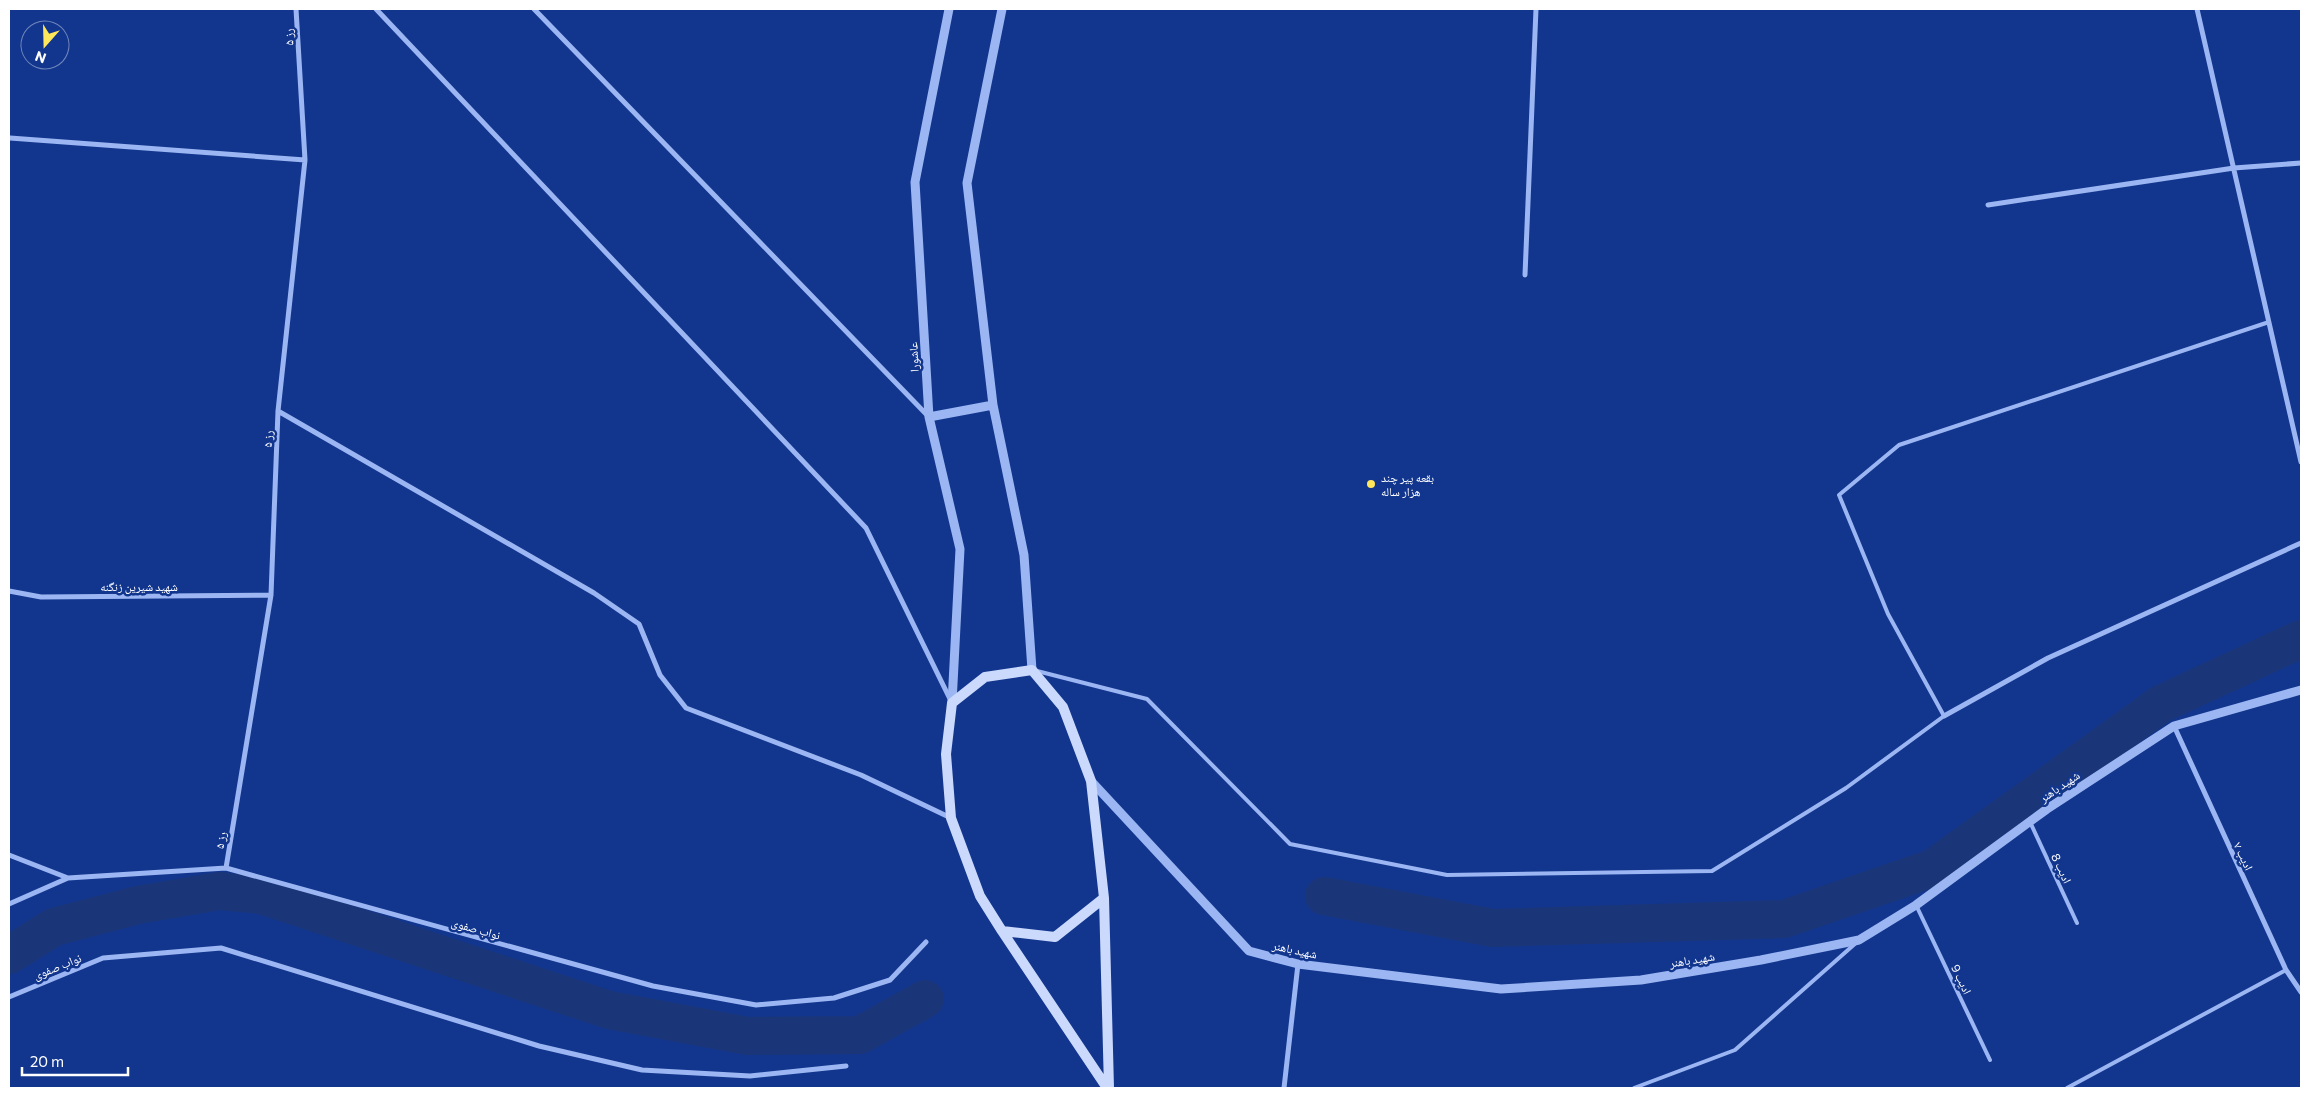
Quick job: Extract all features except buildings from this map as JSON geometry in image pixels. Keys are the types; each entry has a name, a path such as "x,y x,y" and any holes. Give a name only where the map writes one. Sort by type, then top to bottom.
{"main road":[{"path":"1032,670 1063,707 1091,782 1104,898 1108,1088 1002,932 980,896 951,818 946,754 952,702 985,677 1032,670"},
{"path":"1002,932 1055,937 1104,898"}],"street":[{"name":"رز ۵","path":"226,868 271,595 278,411 305,160 296,9"},
{"path":"376,9 866,528 952,702"},
{"path":"534,9 929,417 993,405"},
{"name":"عاشورا","path":"949,9 915,182 929,417 960,549 952,702"},
{"path":"1002,9 967,183 993,405 1024,555 1032,670"},
{"path":"1525,274 1536,9"},
{"path":"2197,9 2301,462"},
{"path":"10,138 305,160"},
{"path":"1988,205 2234,168 2301,163"},
{"path":"278,411 594,593 639,624 660,675 686,708 861,776 951,818"},
{"path":"1944,716 2048,658 2301,543"},
{"name":"شهید شیرین زنگنه","path":"9,591 41,597 271,595"},
{"name":"شهید باهنر","path":"1091,782 1250,951 1298,964 1501,989 1641,980 1762,960 1860,940 1916,905 2030,822 2174,726 2301,690"},
{"name":"ادیب ۷","path":"2174,726 2286,970 2301,992"},
{"path":"9,855 68,878"},
{"name":"نواب صفوی","path":"9,904 68,878 226,868 653,986 756,1005 834,998 890,980 926,942"},
{"name":"نواب صفوی","path":"9,996 104,958 221,948 539,1046 642,1070 750,1076 846,1066"},
{"path":"1284,1088 1298,964"}],"lane":[{"path":"1032,670 1147,699 1290,844 1447,875 1712,871 1846,788 1944,716 1888,614 1839,496 1898,445 2269,322"},
{"name":"ادیب 8","path":"2030,822 2077,923"},
{"name":"ادیب 9","path":"1916,905 1990,1060"},
{"path":"1634,1088 1735,1050 1860,940"},
{"path":"2067,1088 2286,970"}],"waterway":[{"path":"1324,896 1493,928 1784,919 1933,868 2161,704 2301,639"},
{"path":"9,955 54,927 138,905 219,891 261,895 609,1010 748,1036 860,1035 925,999"}],"place":[{"name":"بقعه پیر چند هزار ساله","path":"1371,484"}]}
